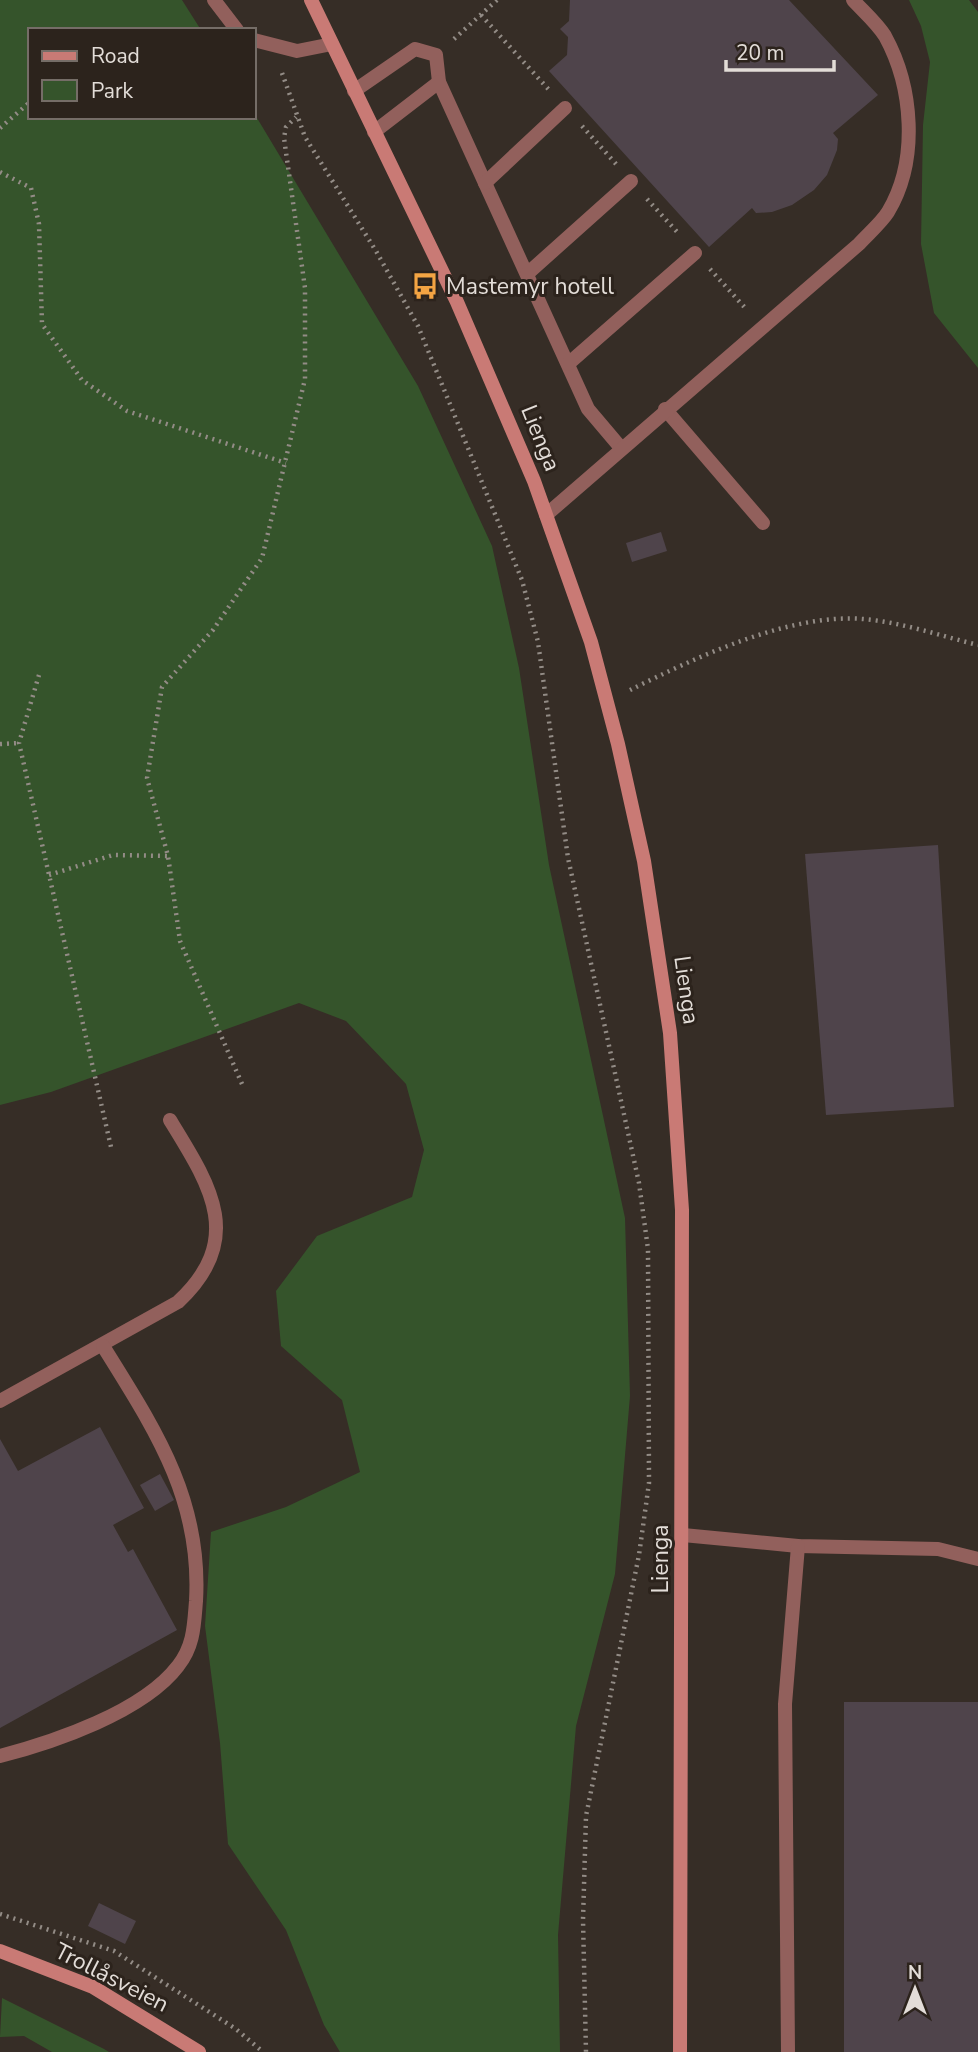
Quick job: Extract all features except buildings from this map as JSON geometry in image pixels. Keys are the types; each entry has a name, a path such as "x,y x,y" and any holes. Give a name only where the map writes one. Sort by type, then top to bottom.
{"street":[{"name":"Lienga","path":"311,0 484,361 546,515 583,617 607,701 644,861 674,1073 683,1265 680,2052"},
{"name":"Trollåsveien","path":"0,1951 93,1987 199,2052"}],"lane":[{"path":"214,0 235,28"},
{"path":"546,515 859,244 887,213 901,184 907,154 905,90 884,34 853,0"},
{"path":"256,41 297,51 332,44"},
{"path":"354,91 415,49 436,55 439,82 588,410 621,449"},
{"path":"373,132 439,82"},
{"path":"485,183 565,108"},
{"path":"527,274 631,181"},
{"path":"568,364 695,253"},
{"path":"666,410 762,523"},
{"path":"0,1401 178,1302 195,1286 210,1264 216,1237 216,1205 205,1177 170,1119"},
{"path":"0,1756 93,1723 148,1693 178,1666 193,1639 196,1592 192,1525 183,1491 152,1426 103,1346"},
{"path":"683,1535 798,1546 938,1549 978,1559"},
{"path":"788,2052 785,1704 798,1546"}],"path":[{"path":"436,55 497,0"},
{"path":"282,77 296,117 418,326 522,580 538,642 568,858 641,1193 648,1249 649,1483 639,1555 586,1816 583,1882 586,2052"},
{"path":"0,128 28,104"},
{"path":"242,1084 180,941 168,856 146,778 162,687 213,630 262,558 286,464 305,379 305,288 284,138 286,127 296,117"},
{"path":"0,172 31,188 39,224 42,324 82,380 127,411 286,464"},
{"path":"607,701 748,638 800,624 863,619 978,645"},
{"path":"39,675 19,743 111,1147"},
{"path":"0,744 19,743"},
{"path":"49,875 113,855 168,856"},
{"path":"0,1914 114,1951 236,2029 263,2052"}],"green space":[{"path":"0,0 182,0 200,28 28,28 28,119 256,119 256,116 418,386 492,546 519,668 549,865 625,1218 630,1396 615,1574 576,1726 558,1935 560,2052 340,2052 324,2025 286,1930 228,1844 220,1743 205,1626 211,1532 286,1507 360,1472 342,1400 281,1346 276,1291 317,1236 412,1197 424,1150 406,1084 346,1021 299,1003 51,1092 0,1105"},
{"path":"909,0 969,0 978,12 978,368 934,313 921,244 923,125 930,62 921,26"},
{"path":"2,1998 109,2052 52,2052 24,2036 0,2037"}],"place":[{"name":"Mastemyr hotell","path":"425,286"}]}
